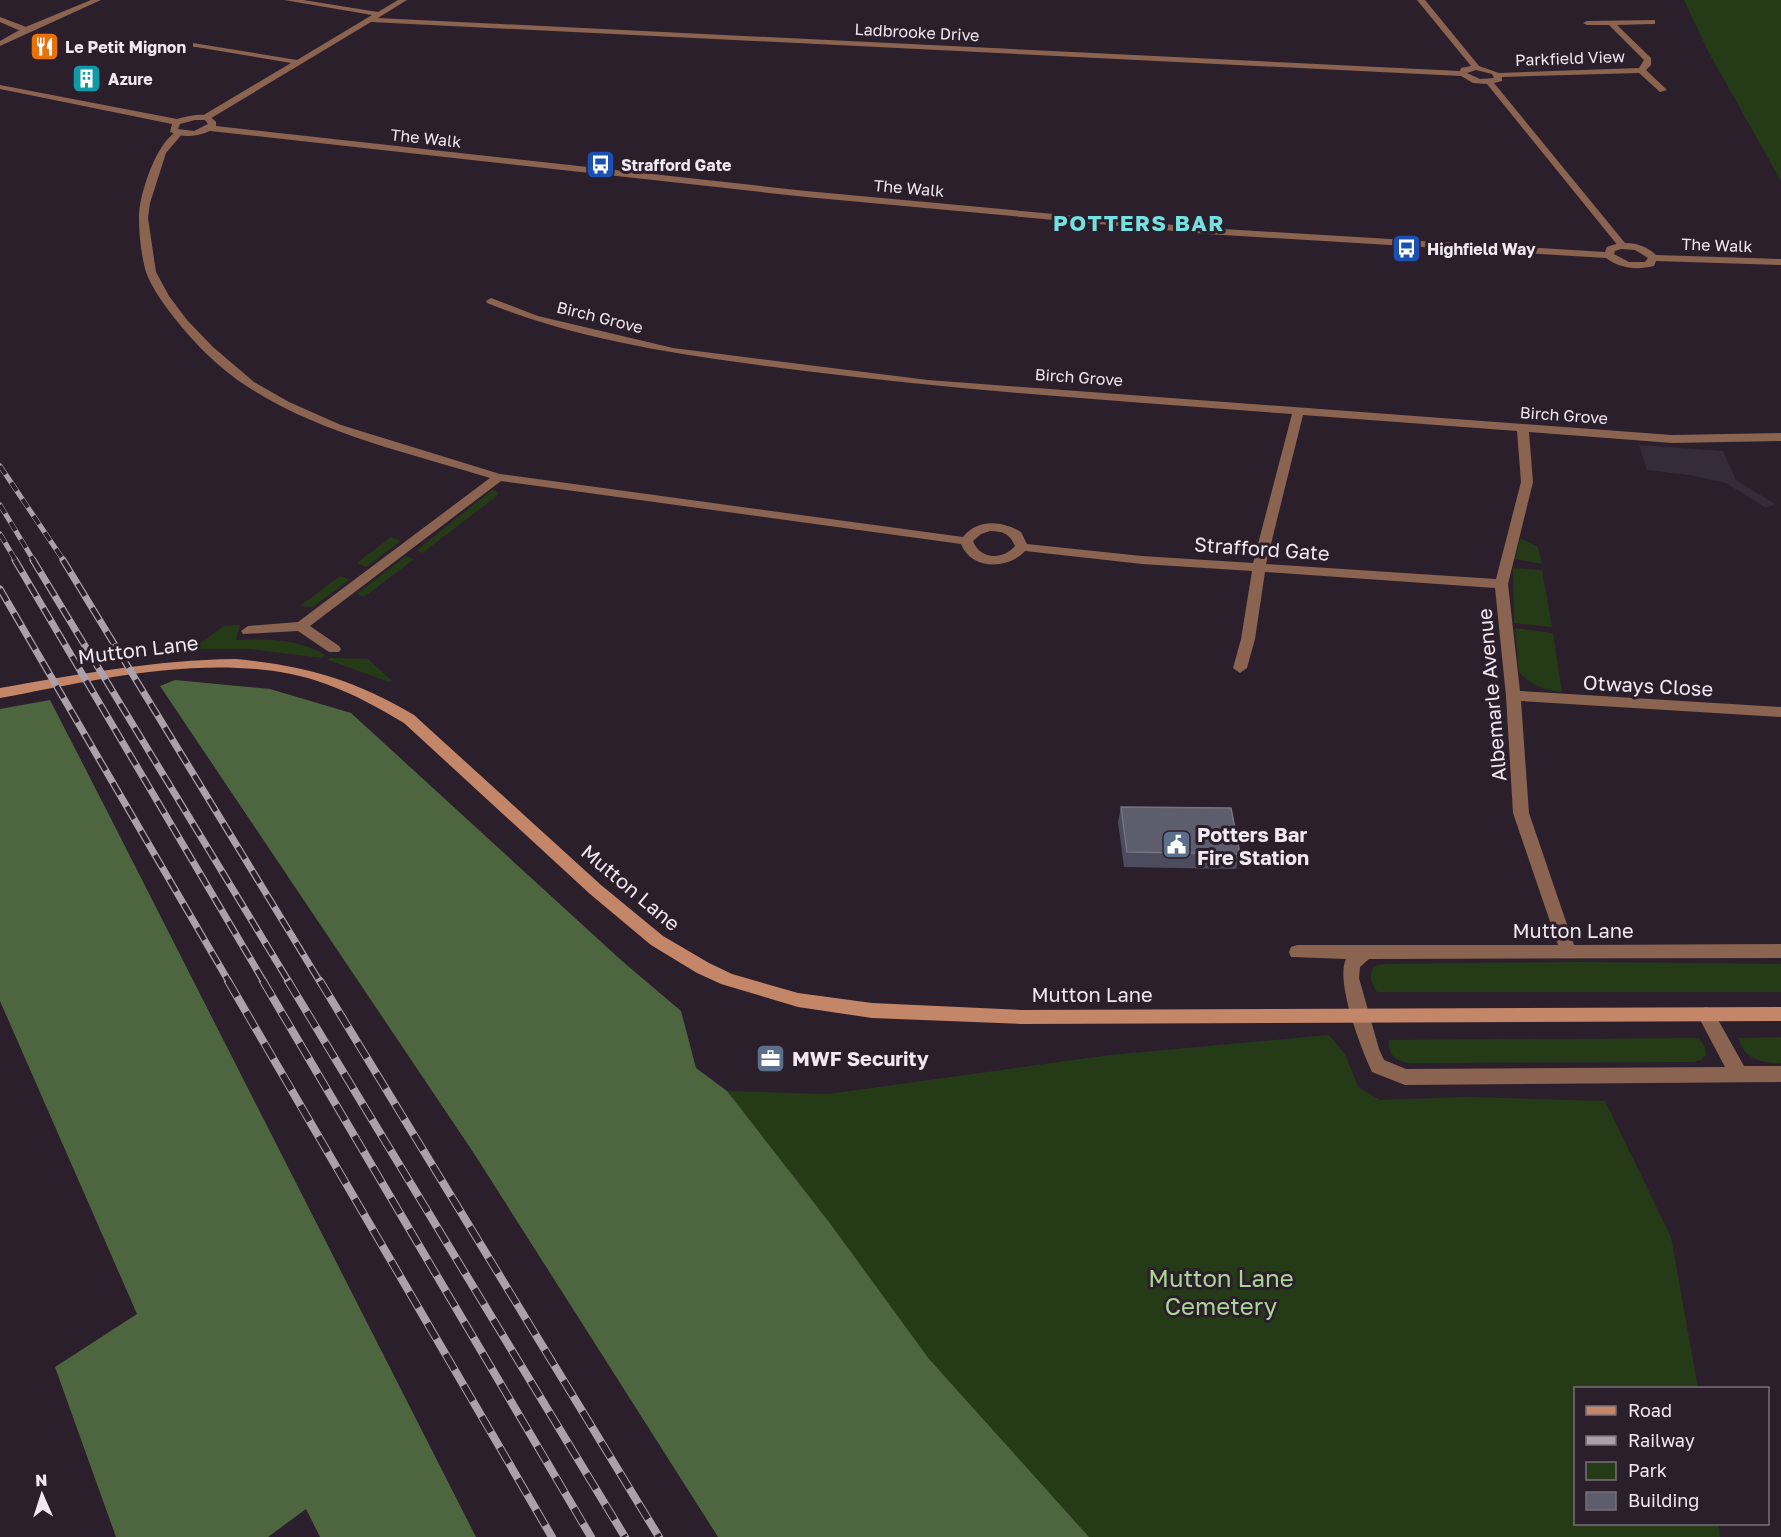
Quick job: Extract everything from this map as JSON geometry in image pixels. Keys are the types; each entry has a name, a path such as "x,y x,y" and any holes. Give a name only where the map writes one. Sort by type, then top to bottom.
{"main road":[{"name":"Mutton Lane","path":"0,693 161,665 205,663 250,665 295,671 335,682 373,697 409,719 628,919 676,953 716,974 776,994 850,1008 930,1015 1781,1014"}],"street":[{"path":"0,44 26,30 97,0"},
{"path":"288,0 379,14"},
{"path":"205,118 403,0"},
{"path":"1421,0 1476,68"},
{"path":"0,19 26,30"},
{"name":"Ladbrooke Drive","path":"370,20 1463,74"},
{"name":"Parkfield View","path":"1587,23 1652,22"},
{"name":"Parkfield View","path":"1499,75 1641,70 1647,65 1647,60 1611,23"},
{"path":"196,45 297,62"},
{"path":"1476,68 1491,70 1499,75 1499,79 1489,82 1474,81 1463,74 1464,70 1476,68"},
{"name":"Parkfield View","path":"1641,70 1662,90"},
{"path":"1489,82 1622,245"},
{"path":"0,87 178,128"},
{"path":"209,128 213,122 205,118 189,118 178,128 162,152 151,181 142,218 151,272 164,297 183,322 250,384 285,404 337,427 499,477 966,540 980,528 996,527 1017,535 1022,547 1009,558 992,560 976,556 970,551 966,540"},
{"name":"The Walk","path":"178,128 195,133 209,128 783,191 1198,230 1609,255 1617,261 1638,266 1650,264 1653,258 1781,262"},
{"path":"1609,255 1610,249 1622,245 1640,248 1653,258"},
{"name":"Birch Grove","path":"491,301 534,318 602,336 673,351 928,383 1672,440 1781,437"},
{"path":"1240,668 1248,639 1259,567 1298,411"},
{"name":"Albemarle Avenue","path":"1523,429 1527,482 1501,584 1513,696 1521,813 1569,953"},
{"path":"248,631 301,626 499,477"},
{"name":"Strafford Gate","path":"1022,547 1131,559 1501,584"},
{"path":"301,626 334,649"},
{"name":"Otways Close","path":"1513,696 1781,712"},
{"name":"Mutton Lane","path":"1297,952 1781,951"},
{"path":"1365,952 1352,964 1350,978 1370,1050 1378,1066 1405,1077 1781,1074"},
{"path":"1707,1014 1738,1074"}],"shaded area":[{"path":"1639,445 1723,451 1736,480 1775,504 1766,508 1726,483 1689,475 1647,470"}],"green space":[{"path":"1684,0 1781,0 1781,181 1708,51"},
{"path":"492,490 498,492 497,496 422,553 417,550"},
{"path":"391,537 401,541 366,567 357,563"},
{"path":"1520,538 1538,547 1542,564 1515,559"},
{"path":"406,556 414,559 364,597 357,594"},
{"path":"1513,568 1542,570 1552,627 1514,623"},
{"path":"340,576 350,579 313,607 300,606"},
{"path":"240,625 236,640 282,641 304,646 325,655 322,658 249,649 196,649 196,646 224,626"},
{"path":"1515,628 1553,633 1562,692 1538,686 1519,672"},
{"path":"330,658 368,659 392,681 389,682 328,660"},
{"path":"175,680 270,689 351,713 622,961 681,1011 696,1068 727,1091 829,1222 929,1359 1089,1537 718,1537 475,1155 160,686"},
{"path":"50,700 476,1537 320,1537 306,1509 268,1537 116,1537 55,1367 137,1314 0,1001 0,709"},
{"path":"1581,962 1781,964 1781,992 1377,992 1371,976 1374,966 1385,964"},
{"name":"Mutton Lane Cemetery","path":"1329,1035 1345,1054 1358,1087 1380,1100 1468,1097 1605,1101 1671,1237 1698,1387 1574,1387 1574,1525 1719,1525 1720,1537 1089,1537 928,1359 829,1222 727,1091 828,1094 1110,1055"},
{"path":"1781,1037 1781,1063 1760,1061 1754,1058 1745,1051 1739,1038"},
{"path":"1699,1038 1705,1047 1706,1055 1694,1062 1408,1063 1393,1056 1389,1049 1389,1040"}],"building":[{"name":"Potters Bar Fire Station","path":"1121,807 1231,808 1240,854 1127,852"}],"railway":[{"path":"0,466 64,561"},
{"path":"0,505 34,561"},
{"path":"0,534 16,561"},
{"path":"15,560 264,982"},
{"path":"33,560 289,982"},
{"path":"63,560 320,982"},
{"path":"0,589 229,982"},
{"path":"228,981 552,1537"},
{"path":"263,981 591,1537"},
{"path":"288,981 625,1537"},
{"path":"320,981 659,1537"}],"place":[{"name":"Le Petit Mignon","path":"44,47"},
{"name":"Azure","path":"87,79"},
{"name":"Strafford Gate","path":"600,165"},
{"name":"Highfield Way","path":"1406,249"},
{"name":"Potters Bar Fire Station","path":"1176,845"},
{"name":"MWF Security","path":"771,1058"}],"district":[{"name":"POTTERS BAR","path":"1139,222"}]}
